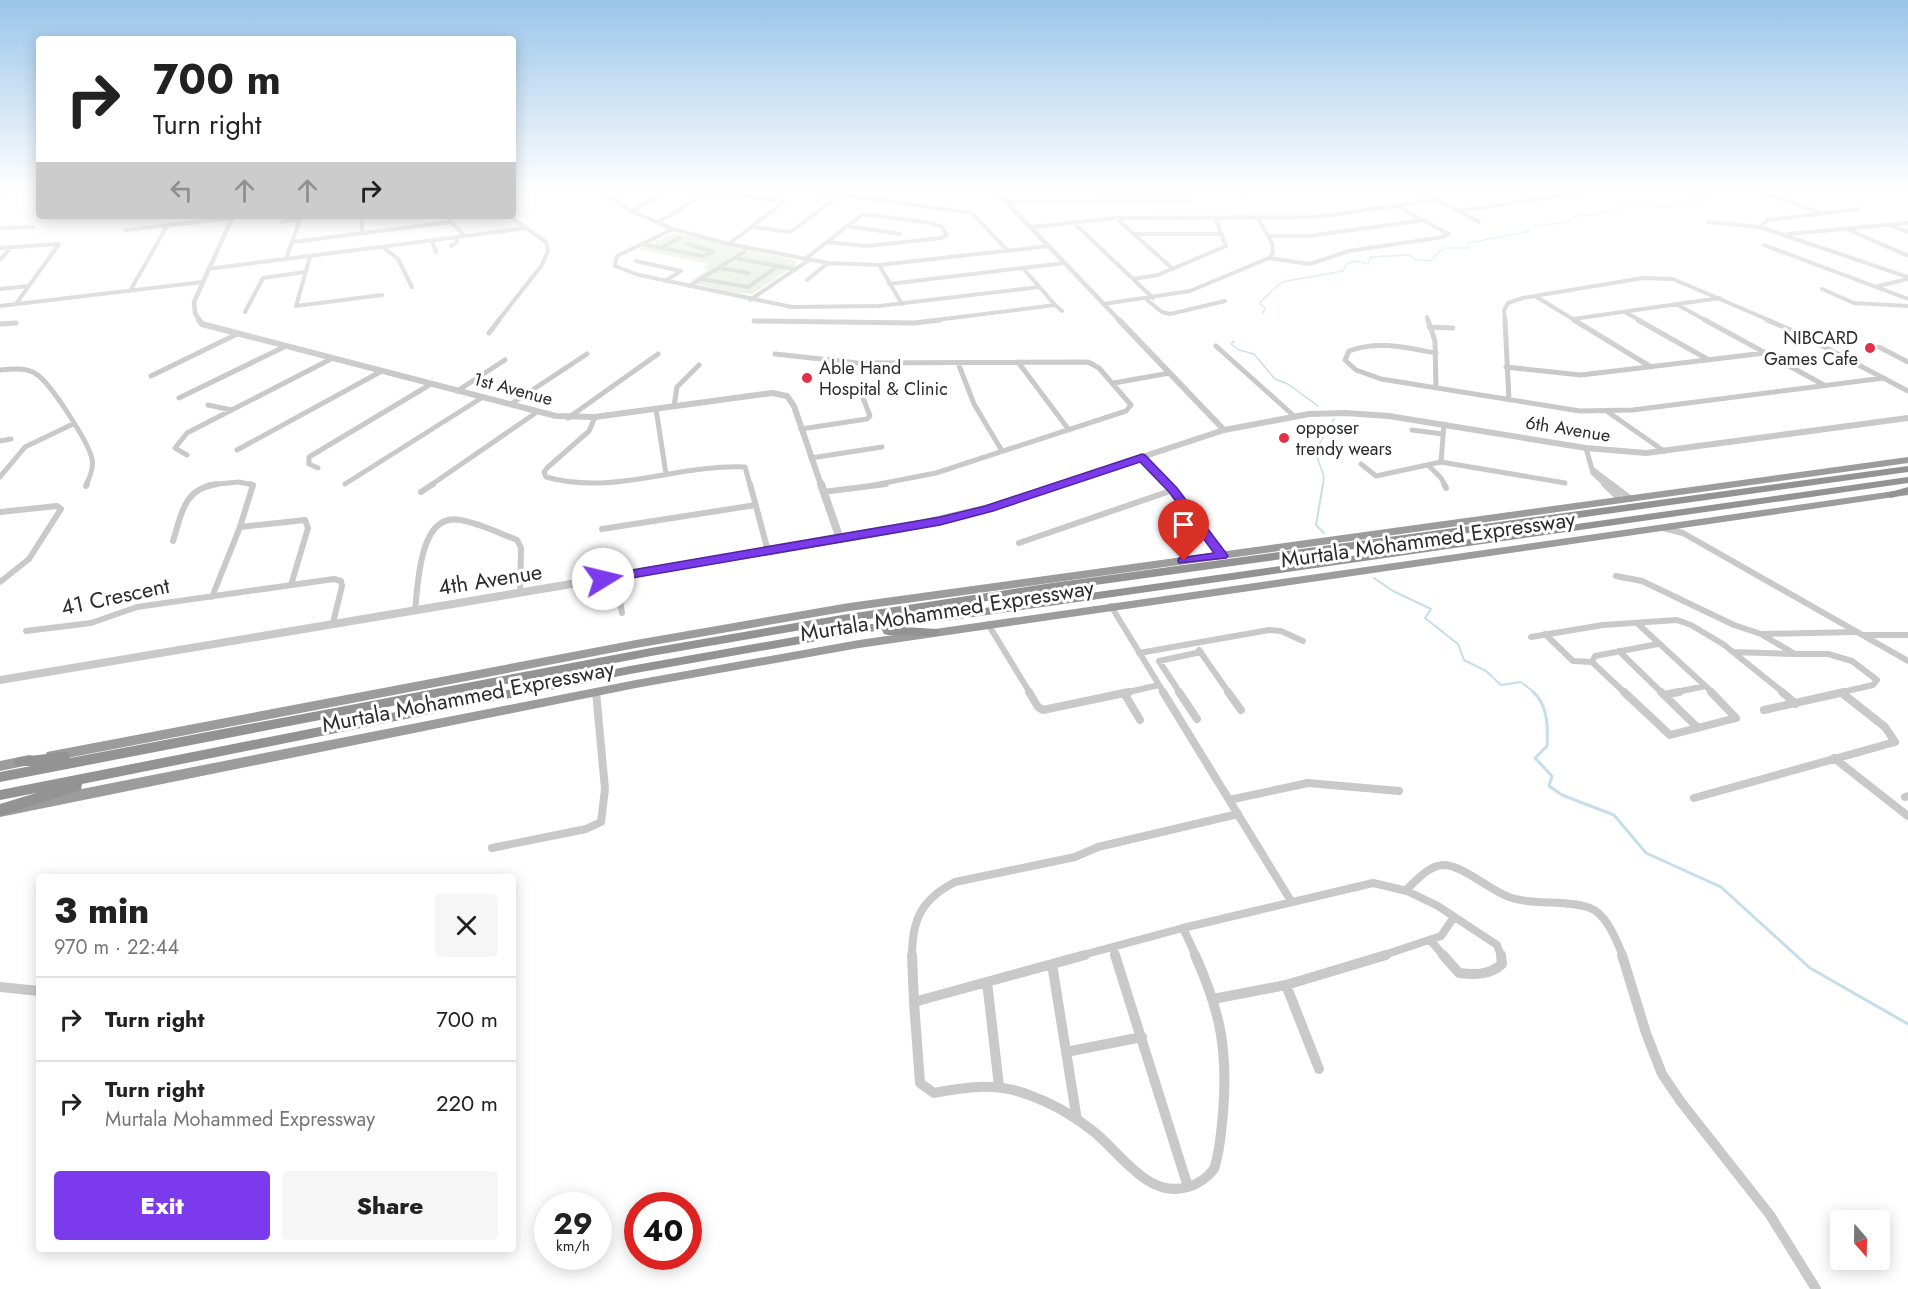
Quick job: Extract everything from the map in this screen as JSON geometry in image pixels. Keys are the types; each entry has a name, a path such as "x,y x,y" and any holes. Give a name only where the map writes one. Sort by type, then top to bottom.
{"highway":[{"name":"Murtala Mohammed Expressway","path":"0,766 758,622 929,595 1908,462"},
{"name":"Murtala Mohammed Expressway","path":"0,777 716,640 1052,587 1908,469"},
{"name":"Murtala Mohammed Expressway","path":"0,795 630,670 851,631 1908,480"},
{"name":"Murtala Mohammed Expressway","path":"0,811 596,692 800,654 988,624 1660,527 1682,529 1908,491"},
{"path":"1052,587 1127,568"},
{"path":"851,631 934,632"},
{"path":"21,762 140,750"},
{"path":"0,811 138,767"}],"street":[{"path":"16,304 54,251"},
{"path":"130,291 153,251"},
{"name":"1st Avenue","path":"217,251 194,302 195,313 202,324 537,412 568,418 594,417 781,394 791,400 840,539"},
{"path":"286,259 289,251"},
{"path":"208,269 349,251"},
{"path":"388,251 398,259 412,287"},
{"path":"489,333 542,265 549,251"},
{"path":"626,251 617,256 614,262 615,266 628,273 792,307 860,307 902,304 1039,287"},
{"path":"677,251 703,256 713,252 710,251"},
{"path":"766,251 828,263 879,265 997,251"},
{"path":"750,300 816,251"},
{"path":"1054,251 1224,430"},
{"path":"1104,251 1153,298"},
{"path":"1153,251 1173,269"},
{"path":"1133,279 1158,275 1215,251"},
{"path":"1269,258 1273,251"},
{"path":"1103,304 1190,291 1269,258 1310,264 1354,251"},
{"path":"1781,251 1908,298"},
{"path":"1832,251 1908,278"},
{"path":"689,286 744,252"},
{"path":"310,256 296,306 382,295"},
{"path":"734,258 795,269"},
{"path":"636,261 681,271 665,281"},
{"path":"807,280 828,263"},
{"path":"889,284 1065,263"},
{"path":"879,265 902,304"},
{"path":"702,279 748,287 778,266"},
{"path":"718,268 749,273"},
{"path":"1023,268 1062,311"},
{"path":"244,312 263,278 304,272"},
{"path":"1509,400 1505,306 1514,300 1653,277 1680,281 1720,298 1816,342 1908,391"},
{"path":"1880,286 1908,278"},
{"path":"0,306 202,282"},
{"path":"0,289 29,286"},
{"path":"1822,289 1854,303 1908,306"},
{"path":"1535,296 1651,367"},
{"path":"1573,319 1720,298"},
{"path":"1146,299 1161,312 1170,314 1225,301"},
{"path":"1676,304 1825,386"},
{"path":"754,321 932,322 1055,305"},
{"path":"1625,312 1709,360"},
{"path":"1427,317 1436,353 1436,388"},
{"path":"0,324 16,322"},
{"path":"1430,327 1453,328"},
{"path":"151,376 237,334"},
{"path":"1216,346 1294,416"},
{"path":"1436,353 1385,346 1364,346 1349,351 1346,360 1352,368 1370,376 1580,411 1608,412 1884,378"},
{"path":"179,398 284,347"},
{"path":"1879,347 1908,362"},
{"path":"1506,367 1581,375 1765,353"},
{"path":"511,405 587,354"},
{"path":"568,418 658,354"},
{"path":"775,354 858,363 1088,362 1099,368 1129,400 1130,408 1069,430 922,476 823,492"},
{"path":"188,455 180,453 175,448 187,434 331,359"},
{"path":"457,390 505,360"},
{"path":"1018,362 1069,430"},
{"path":"958,363 974,404 1002,451"},
{"path":"674,406 675,386 699,365"},
{"path":"0,370 22,370 36,374 73,424 92,456 93,467 86,486"},
{"path":"237,450 380,372"},
{"path":"1114,384 1170,374"},
{"path":"318,468 309,464 309,457 431,384"},
{"path":"801,429 867,419 870,416 869,411 861,390"},
{"path":"345,484 483,397"},
{"path":"208,405 232,410"},
{"path":"656,408 666,474"},
{"path":"421,492 537,412"},
{"path":"1608,412 1665,451"},
{"name":"6th Avenue","path":"1224,430 1294,416 1354,413 1444,424 1626,453 1665,451 1908,418"},
{"path":"594,417 589,431 547,468 544,472 546,477 559,482 596,483 725,466 746,467 768,551"},
{"path":"0,477 25,447 73,424"},
{"path":"1441,462 1444,424"},
{"name":"4th Avenue","path":"0,680 840,539 963,516 1224,430"},
{"path":"1412,430 1443,434"},
{"path":"0,441 11,439"},
{"path":"811,458 882,447"},
{"path":"1586,448 1593,473 1626,499"},
{"path":"1142,457 1173,490 1222,556"},
{"path":"1362,465 1376,476 1441,462 1565,483"},
{"path":"1428,465 1441,478 1446,488"},
{"path":"1592,469 1626,499"},
{"name":"41 Crescent","path":"173,541 189,496 202,486 229,483 253,485 240,527 212,597"},
{"path":"1019,543 1173,490"},
{"path":"602,529 756,505"},
{"path":"0,512 57,506 61,509 37,549 21,569 0,582"},
{"path":"416,610 428,536 437,524 451,519 458,519 517,540 521,548 520,593"},
{"path":"240,527 305,520 308,528 291,585"},
{"path":"1682,529 1908,661"},
{"path":"622,613 617,582 624,575"},
{"path":"1616,576 1642,581 1734,625 1761,634 1795,654"},
{"name":"41 Crescent","path":"26,631 91,623 136,608 323,580 341,581 342,586 333,623"},
{"path":"1111,606 1291,901"},
{"path":"1531,637 1602,625 1667,619 1687,623 1733,652 1796,704"},
{"path":"1545,634 1573,661 1592,662 1670,735 1736,718 1730,709 1637,623"},
{"path":"988,624 1038,707 1043,710 1160,685"},
{"path":"1140,653 1269,630 1281,631 1303,641"},
{"path":"1761,634 1908,635"},
{"path":"1194,643 1241,710"},
{"path":"1592,662 1595,656 1658,644"},
{"path":"1619,651 1698,728"},
{"path":"1197,719 1159,661 1201,652"},
{"path":"1733,652 1828,654 1863,668 1876,680 1873,685 1764,710"},
{"path":"1664,695 1705,686"},
{"path":"492,848 586,829 601,822 605,789 596,692"},
{"path":"1124,693 1140,720"},
{"path":"1694,798 1894,742 1885,727 1842,693"},
{"path":"1834,758 1908,816"},
{"path":"1229,800 1308,783 1399,791"},
{"path":"1183,928 1213,999 1223,1038 1225,1064 1219,1152 1214,1169 1202,1180 1188,1187 1174,1189 1156,1185 1139,1173 1095,1132 1077,1120 1008,1087 987,1085 934,1093 920,1083 911,948 915,923 925,903 940,888 966,880 1075,857 1098,847 1238,814"},
{"path":"1406,890 1432,867 1445,865 1458,868 1499,893 1512,898 1592,908 1602,915 1619,943 1643,1031 1662,1074 1766,1207 1816,1289"},
{"path":"914,1002 1183,928 1373,883 1389,884 1406,890 1454,917 1497,945 1501,952 1502,964 1496,970 1476,975 1458,973 1430,940"},
{"path":"1213,999 1286,985 1442,936 1454,917"},
{"path":"1113,947 1188,1187"},
{"path":"1052,964 1077,1120"},
{"path":"987,982 999,1086"},
{"path":"1286,985 1319,1069"},
{"path":"0,987 36,991"},
{"path":"1066,1052 1142,1037"}],"green space":[{"path":"648,251 755,251 794,260 797,264 752,294 736,293 691,283 694,281 691,280 708,270 703,268 707,264"}],"waterway":[{"path":"1263,313 1265,308 1260,304 1261,301 1282,282 1343,271 1346,264 1355,261 1368,264 1371,257 1409,255 1416,260 1430,261 1441,251"},
{"path":"1234,341 1231,344 1239,350 1254,354 1275,379 1288,384 1318,406"},
{"path":"1323,485 1324,477 1315,451 1334,419"},
{"path":"1323,484 1316,525 1324,533"},
{"path":"1374,578 1393,591 1431,609 1425,618 1458,644 1464,660 1486,671 1501,685 1521,682 1535,693"},
{"path":"1533,692 1542,703 1547,732 1547,746 1535,758 1552,776 1549,786 1562,795 1614,815 1646,853 1721,887 1810,968 1908,1024"}],"place":[{"name":"NIBCARD Games Cafe","path":"1870,348"},
{"name":"Able Hand Hospital & Clinic","path":"807,378"},
{"name":"opposer trendy wears","path":"1284,438"}],"route":[{"path":"603,579 899,530 963,516 1142,457 1173,490 1222,556 1184,561"}]}
